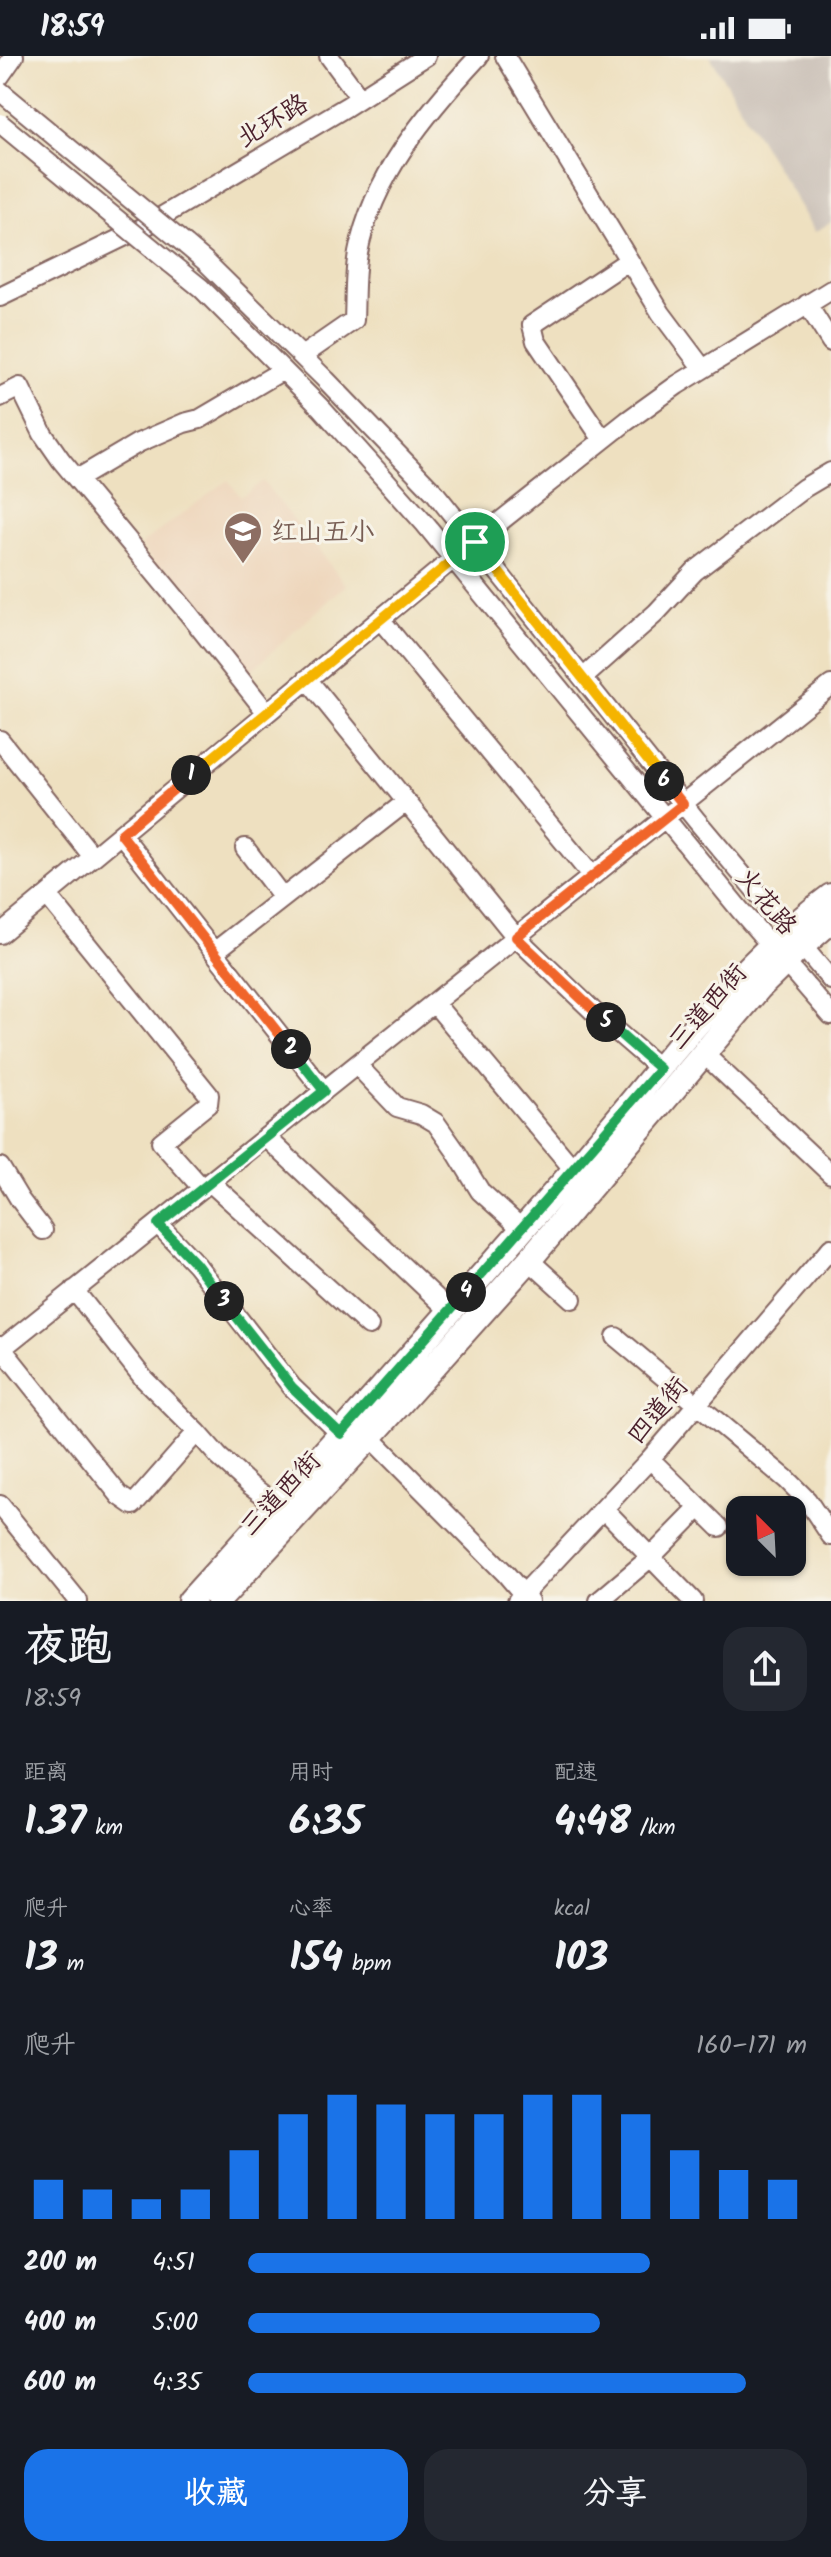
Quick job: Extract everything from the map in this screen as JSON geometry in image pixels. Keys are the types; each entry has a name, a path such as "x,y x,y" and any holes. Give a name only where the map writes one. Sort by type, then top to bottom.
{"main road":[{"path":"190,1601 574,1170 742,973 786,946 831,896"},
{"name":"三道西街","path":"218,1601 529,1260 759,988 786,946 831,921"}],"street":[{"path":"0,76 14,56"},
{"path":"329,56 360,98"},
{"name":"北环路","path":"0,297 144,227 426,56"},
{"path":"302,356 354,320 357,256 368,213 393,165 429,114 479,56"},
{"path":"505,56 628,261 661,313 703,369"},
{"path":"0,91 205,261 435,493 683,804 786,946 831,980"},
{"name":"火花路","path":"0,123 201,288 332,420 454,558 664,819 786,946 831,1015"},
{"path":"603,440 536,341 532,325 628,261"},
{"path":"0,934 454,558 603,440 703,369 831,290"},
{"path":"807,304 831,342"},
{"path":"77,479 138,443 200,419 283,370"},
{"path":"0,397 20,387 43,434 77,479 267,713"},
{"path":"583,678 656,613 695,571 804,488 831,472"},
{"path":"380,619 592,876"},
{"path":"307,679 516,937 594,1012 660,1069"},
{"path":"197,1432 133,1505 120,1496 1,1348 831,685"},
{"path":"2,747 93,857"},
{"path":"214,952 406,802"},
{"path":"121,834 324,1091"},
{"path":"245,848 283,898"},
{"path":"47,895 209,1095 208,1104 161,1142 369,1326"},
{"path":"435,1004 574,1170"},
{"path":"703,1053 831,1174"},
{"path":"357,1065 397,1107 421,1114 436,1123 480,1191 521,1228"},
{"path":"266,1137 450,1311"},
{"path":"0,1167 43,1230"},
{"path":"158,1224 196,1264 292,1387 341,1434"},
{"name":"四道街","path":"523,1599 650,1459 831,1248"},
{"path":"529,1260 572,1299"},
{"path":"74,1290 144,1379 219,1457 277,1505"},
{"path":"616,1337 798,1491 831,1536"},
{"path":"370,1437 506,1574 523,1599"},
{"path":"650,1459 719,1527"},
{"path":"0,1505 78,1601"},
{"path":"599,1601 651,1557 699,1508"},
{"path":"605,1510 693,1601"}],"shaded area":[{"path":"710,56 831,56 831,222 815,232"},
{"name":"红山五小","path":"228,480 241,497 263,481 346,585 245,676 140,545"}],"place":[{"name":"红山五小","path":"243,565"}],"route":[{"path":"475,542 683,804 516,937 594,1012 660,1069 341,1434 292,1387 196,1264 158,1224 324,1091 121,834 475,542"}]}
